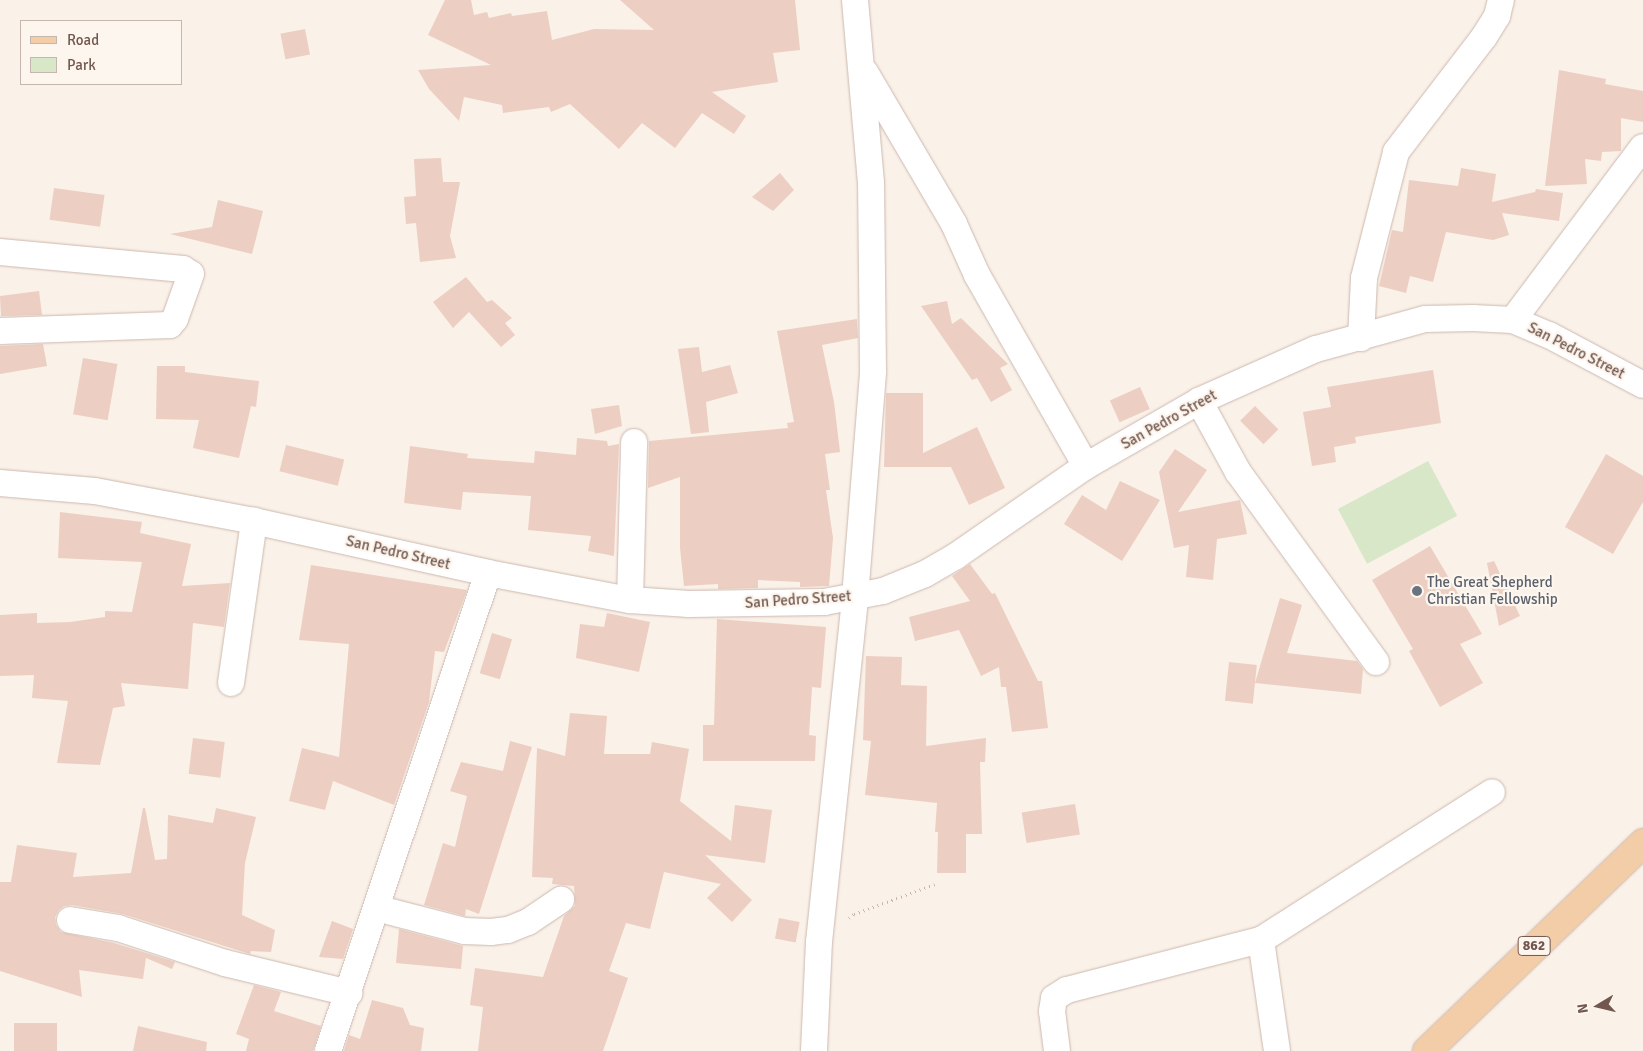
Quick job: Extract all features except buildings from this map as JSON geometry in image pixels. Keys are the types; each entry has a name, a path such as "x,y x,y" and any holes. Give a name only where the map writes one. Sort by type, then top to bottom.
{"main road":[{"name":"862","path":"1435,1048 1643,843"}],"street":[{"path":"814,1051 819,942 855,597 873,371 872,183 855,0"},
{"path":"1361,338 1364,278 1396,152 1484,37 1497,16 1501,0"},
{"path":"861,66 954,224 977,275 1086,466"},
{"path":"1513,320 1643,147"},
{"path":"0,252 183,269 191,274 176,320 170,325 0,331"},
{"name":"San Pedro Street","path":"0,483 95,491 254,521 488,573 630,600 747,605 824,602 855,597 901,585 956,556 1086,466 1199,400 1316,349 1425,319 1473,318 1513,320 1549,335 1643,385"},
{"path":"1199,400 1238,472 1376,662"},
{"path":"630,600 634,442"},
{"path":"231,682 254,521"},
{"path":"328,1051 349,993 488,573"},
{"path":"1057,1051 1052,1011 1054,998 1066,990 1262,940 1492,792"},
{"path":"376,908 464,931 491,932 508,930 528,922 561,900"},
{"path":"70,920 118,928 226,963 349,993"},
{"path":"1262,940 1277,1051"}],"path":[{"path":"819,942 854,914 935,884"}],"green space":[{"path":"1428,461 1457,516 1367,564 1338,509"}],"place":[{"name":"The Great Shepherd Christian Fellowship","path":"1417,591"}]}
